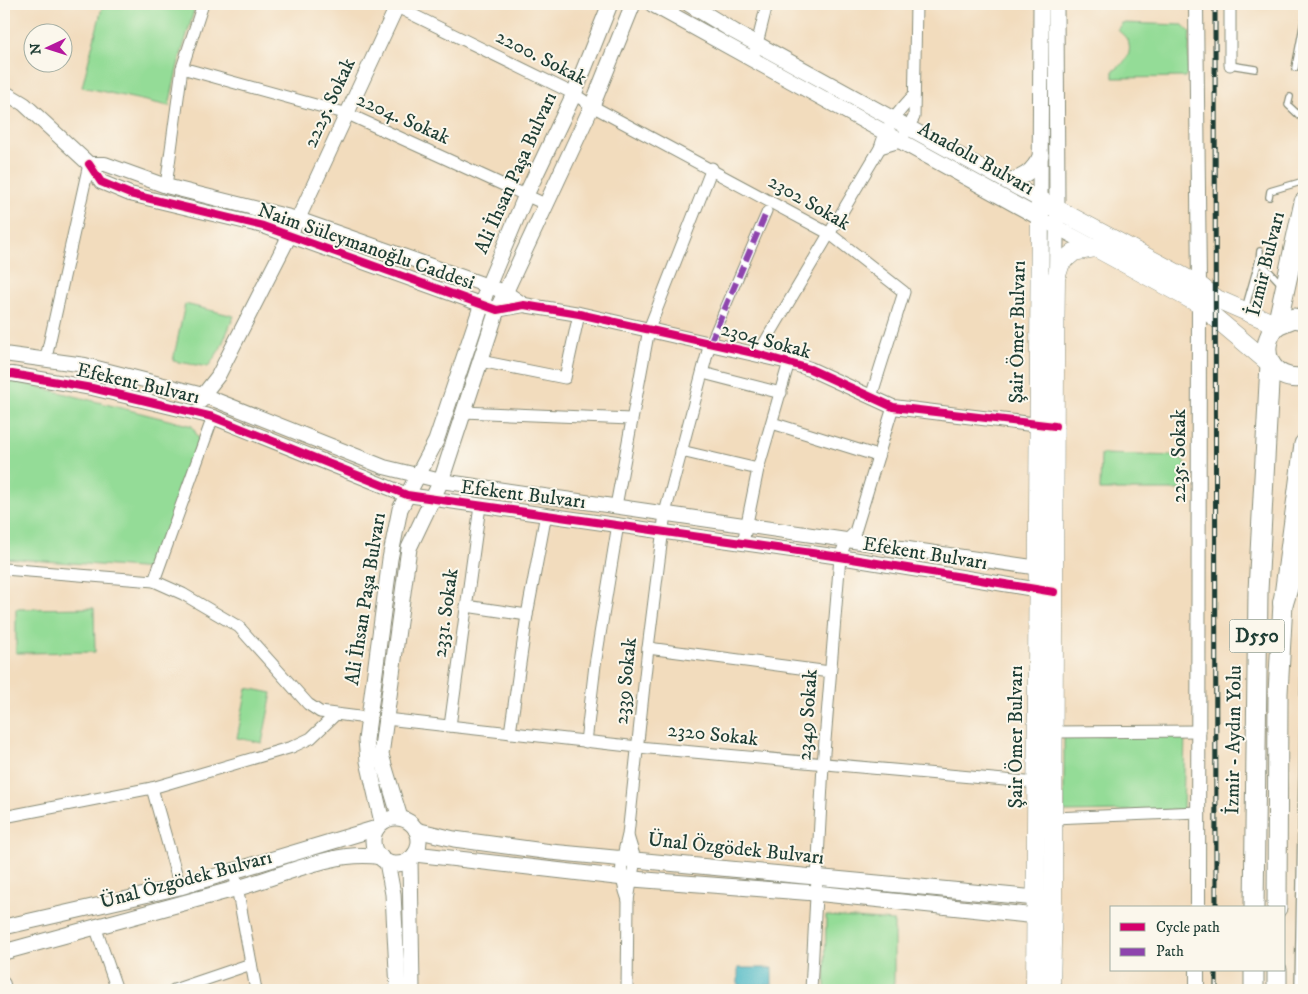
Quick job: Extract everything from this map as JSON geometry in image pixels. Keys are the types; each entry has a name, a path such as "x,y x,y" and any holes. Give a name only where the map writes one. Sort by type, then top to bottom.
{"highway":[{"name":"İzmir Bulvarı","path":"1270,364 1267,356 1267,339 1277,325 1304,202"},
{"path":"1277,325 1294,318 1304,320"},
{"path":"1270,364 1286,377 1304,377"},
{"name":"İzmir - Aydın Yolu","path":"1254,906 1258,591 1270,364"},
{"name":"D550","path":"1277,906 1278,693 1282,603 1304,444"},
{"path":"1282,603 1304,534"},
{"path":"1254,972 1254,990"},
{"path":"1277,972 1277,990"}],"main road":[{"name":"Ali İhsan Paşa Bulvarı","path":"380,825 368,761 367,718 390,559 400,509 420,476 436,441 488,286 526,194 574,94 610,4"},
{"path":"592,106 633,4"},
{"name":"Anadolu Bulvarı","path":"652,4 1040,218"},
{"name":"Anadolu Bulvarı","path":"690,4 757,44 908,128 1199,285 1217,299 1277,325"},
{"name":"Şair Ömer Bulvarı","path":"1041,4 1038,425 1046,591 1037,782 1050,990"},
{"name":"Şair Ömer Bulvarı","path":"1056,4 1057,209"},
{"name":"Ali İhsan Paşa Bulvarı","path":"400,818 381,755 408,548 441,481 497,310 592,106"},
{"path":"1004,180 1021,178 1029,173 1041,155"},
{"path":"1056,278 1061,263 1074,252 1096,248"},
{"name":"Anadolu Bulvarı","path":"1096,248 1199,304 1270,364"},
{"name":"Şair Ömer Bulvarı","path":"1046,569 1055,426 1056,278"},
{"name":"Şair Ömer Bulvarı","path":"1044,899 1053,818 1053,732 1046,591"},
{"path":"398,990 393,894 384,859 374,843 380,825 400,818 409,822 416,830 419,840 412,856 412,990"},
{"name":"Ünal Özgödek Bulvarı","path":"4,927 180,887 380,825"},
{"name":"Ünal Özgödek Bulvarı","path":"416,830 454,839 551,852 1044,899"},
{"name":"Ünal Özgödek Bulvarı","path":"4,952 238,888 342,856 365,854 384,859"},
{"path":"384,859 402,862 412,856"},
{"name":"Ünal Özgödek Bulvarı","path":"412,856 1044,917"},
{"name":"Şair Ömer Bulvarı","path":"1035,990 1044,917"}],"street":[{"path":"166,186 182,68 203,4"},
{"path":"752,60 767,4"},
{"path":"880,148 900,142 914,118 916,4"},
{"name":"2235. Sokak","path":"1196,4 1200,731 1198,906"},
{"path":"1230,4 1230,65"},
{"name":"2200. Sokak","path":"395,5 574,94 592,106"},
{"name":"2225. Sokak","path":"203,395 218,376 298,219 348,114 395,5"},
{"name":"2204. Sokak","path":"182,68 348,114 545,204"},
{"name":"Naim Süleymanoğlu Caddesi","path":"4,92 24,104 89,164 102,182 130,194 263,226 497,310"},
{"path":"758,354 880,148 884,133 892,119 914,95"},
{"name":"2302 Sokak","path":"592,106 830,234 904,292 871,397"},
{"path":"46,358 89,164"},
{"name":"Naim Süleymanoğlu Caddesi","path":"89,164 105,164 166,186 298,219 505,292 524,305"},
{"path":"616,506 631,419 650,329 712,169"},
{"name":"Şair Ömer Bulvarı","path":"1056,278 1057,209"},
{"path":"710,343 767,211"},
{"name":"Anadolu Bulvarı","path":"1040,218 1096,248"},
{"path":"497,310 524,305"},
{"name":"2304 Sokak","path":"524,305 650,329 789,362 810,369 893,406 1055,426"},
{"path":"480,361 565,378 579,314"},
{"name":"2339 Sokak","path":"628,858 628,834 665,513 710,343"},
{"name":"Efekent Bulvarı","path":"4,354 46,358 85,365 219,399 384,467 441,481 1046,569"},
{"path":"743,543 758,469 789,362"},
{"path":"702,373 781,393"},
{"name":"Efekent Bulvarı","path":"4,375 12,374 92,388 213,417 407,495 840,557 1046,591"},
{"path":"154,581 219,399 218,376"},
{"path":"198,414 203,395"},
{"name":"2349 Sokak","path":"811,990 823,765 840,557 846,541 855,532 893,406"},
{"path":"463,412 631,419"},
{"path":"772,423 878,456"},
{"path":"681,451 758,469"},
{"name":"2331. Sokak","path":"450,726 480,506"},
{"path":"510,733 527,615 546,514"},
{"path":"586,742 595,665 618,524"},
{"path":"4,568 154,581 189,597 239,627 308,704 320,712 367,718"},
{"path":"466,606 527,615"},
{"path":"648,648 830,672"},
{"path":"4,817 152,788 292,747 311,738 335,715"},
{"name":"2320 Sokak","path":"386,719 586,742 823,765 1037,782"},
{"path":"1053,732 1200,731"},
{"path":"152,788 180,887"},
{"path":"1053,818 1199,812"},
{"path":"627,990 628,858"},
{"path":"234,870 256,990"},
{"path":"95,926 117,990"},
{"path":"174,990 251,964"},
{"path":"1196,990 1197,972"},
{"path":"4,983 6,990"}],"lane":[{"path":"1295,68 1304,21"},
{"path":"1230,65 1256,69"},
{"path":"1290,97 1288,105 1304,120"},
{"path":"1269,196 1270,191 1304,181"},
{"path":"1245,311 1260,252"},
{"path":"1259,260 1285,289"},
{"path":"1298,990 1304,670"}],"green space":[{"path":"103,4 196,4 178,65 169,106 82,87"},
{"path":"1122,23 1183,25 1190,32 1188,72 1185,77 1113,78 1113,71 1124,62 1129,51 1127,40 1117,30"},
{"path":"185,304 234,316 220,349 208,367 173,361"},
{"path":"4,380 23,383 192,426 199,439 153,569 4,558"},
{"path":"1101,454 1179,456 1186,464 1186,490 1100,490"},
{"path":"94,608 95,652 16,653 16,609"},
{"path":"247,688 272,693 262,743 237,738"},
{"path":"1064,735 1185,735 1183,810 1064,812"},
{"path":"826,916 894,921 894,990 825,990"}],"water":[{"path":"738,968 772,968 772,985 738,985"}],"railway":[{"path":"1215,4 1216,906"},
{"path":"1216,972 1216,990"}],"marked path":[{"path":"710,343 767,211"}],"cycle path":[{"path":"89,164 101,182 130,194 263,226 497,310 524,305 579,314 758,354 810,369 893,407 1055,426"},
{"path":"4,375 12,374 92,388 213,417 407,495 840,557 1054,592"}]}
